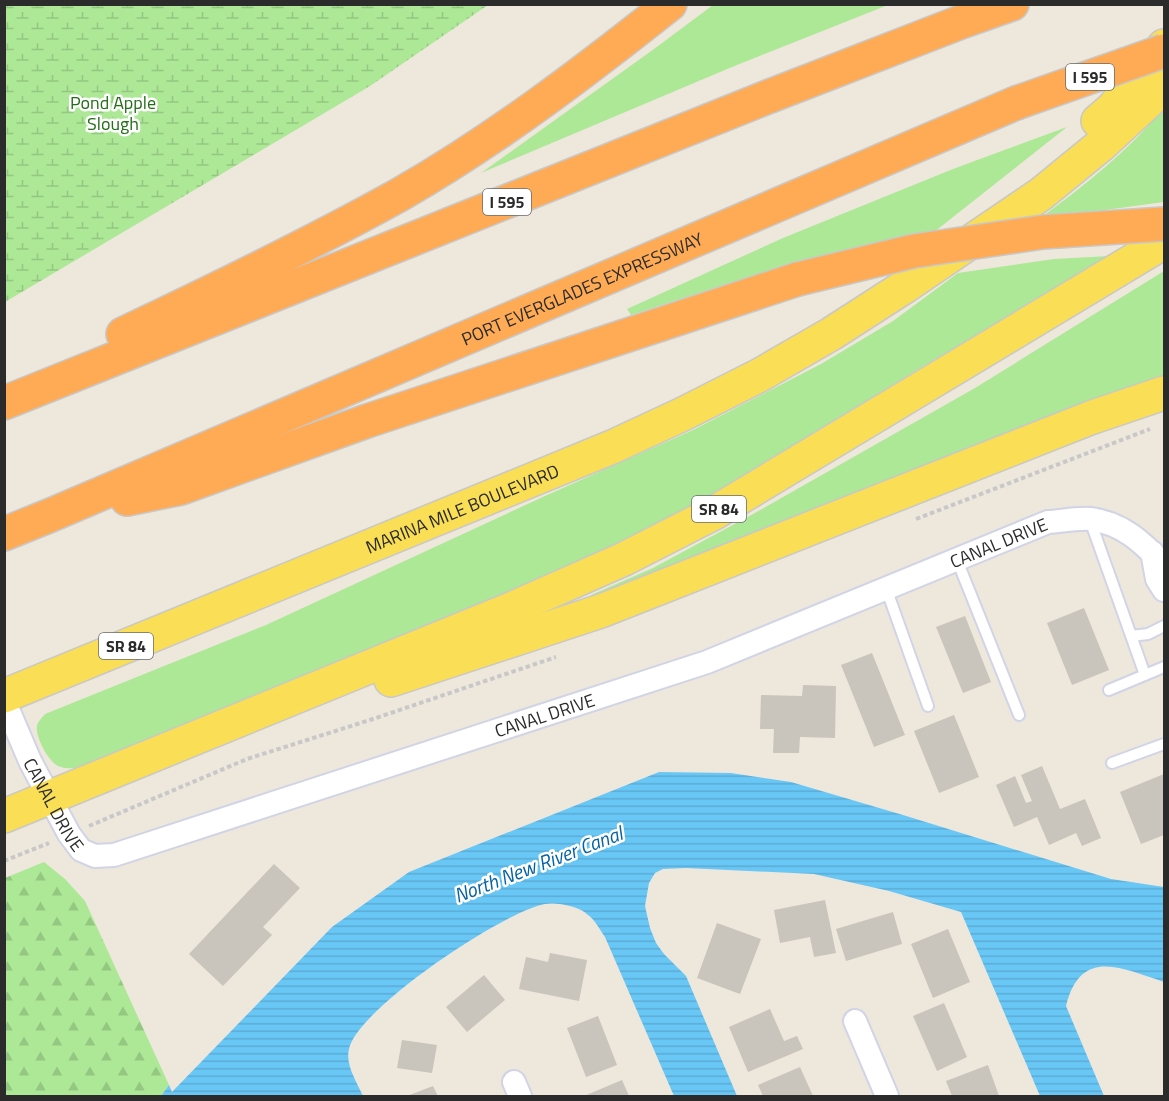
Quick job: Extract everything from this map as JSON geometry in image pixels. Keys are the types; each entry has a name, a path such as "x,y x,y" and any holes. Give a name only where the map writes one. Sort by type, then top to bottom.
{"highway":[{"path":"4,391 235,279 399,195 506,128 606,55 670,4"},
{"name":"I 595","path":"4,403 765,98 1012,4"},
{"name":"PORT EVERGLADES EXPRESSWAY","path":"4,534 1016,103 1164,51"},
{"path":"51,515 181,488 367,422 798,279 914,251 1043,232 1164,224"}],"main road":[{"path":"904,287 1112,109 1164,46"},
{"name":"SR 84","path":"904,287 1041,194 1101,146 1164,87"},
{"name":"SR 84","path":"4,816 512,609 624,559 714,513 755,489 1164,242"},
{"name":"MARINA MILE BOULEVARD","path":"4,698 612,447 760,375 831,334 904,287"},
{"path":"244,718 367,687 601,611 1090,418 1164,393"}],"street":[{"name":"CANAL DRIVE","path":"4,698 30,761 69,834 81,850 95,856 114,855 707,662 1048,522 1090,519 1116,525 1139,539 1160,556 1157,579 1164,590"},
{"path":"855,1021 887,1096"}],"lane":[{"path":"1090,519 1145,675"},
{"path":"957,560 1019,715"},
{"path":"886,588 928,706"},
{"path":"1131,636 1148,634 1164,626"},
{"path":"1109,690 1164,667"},
{"path":"1112,763 1164,744"}],"path":[{"path":"4,861 69,834"}],"green space":[{"name":"Pond Apple Slough","path":"4,5 488,5 370,86 5,302"},
{"path":"713,5 888,5 732,67 481,173 654,49"},
{"path":"1164,108 1164,202 1039,219 1105,167"},
{"path":"1067,127 929,236 813,260 742,279 631,315 627,309 783,238 953,169"},
{"path":"1110,256 910,374 762,466 648,530 572,567 87,766 68,768 58,766 46,754 40,742 37,726 45,714 266,625 693,430 821,364 893,321 958,273 1054,259"},
{"path":"1164,271 1164,383 594,606 591,595 653,568 755,513 975,388"},
{"path":"44,862 65,879 85,901 169,1085 161,1096 5,1096 5,878"}],"water":[{"name":"North New River Canal","path":"659,772 731,773 791,782 1111,879 1164,887 1164,982 1119,968 1093,969 1082,975 1073,987 1066,1006 1104,1096 1040,1096 961,912 889,891 814,874 686,868 663,869 655,873 649,883 645,906 656,943 686,976 737,1096 674,1096 605,937 593,920 579,909 562,904 545,904 498,924 467,942 404,987 377,1010 358,1032 348,1055 350,1067 363,1096 161,1096 169,1085 172,1092 332,927 409,872"}],"building":[{"path":"1084,608 1109,670 1072,685 1047,623"},
{"path":"965,616 991,682 963,693 936,627"},
{"path":"872,653 905,735 874,747 841,665"},
{"path":"803,685 836,686 835,738 800,737 799,753 773,753 774,729 760,729 761,695 802,696"},
{"path":"954,715 979,777 939,793 914,731"},
{"path":"1042,766 1060,809 1085,799 1101,838 1082,846 1076,833 1049,845 1037,817 1014,827 996,785 1015,776 1026,803 1032,801 1021,775"},
{"path":"1164,774 1164,835 1141,844 1120,792"},
{"path":"274,864 300,888 263,927 272,935 223,986 189,954"},
{"path":"825,900 836,953 814,957 810,937 780,943 774,910"},
{"path":"893,912 902,944 846,961 836,929"},
{"path":"717,923 761,939 740,994 697,978"},
{"path":"948,929 970,982 933,998 911,944"},
{"path":"550,953 587,960 579,1001 519,989 526,957 548,962"},
{"path":"484,975 505,1000 467,1032 446,1007"},
{"path":"944,1003 967,1057 937,1071 913,1016"},
{"path":"770,1009 784,1041 797,1036 803,1049 748,1072 729,1027"},
{"path":"598,1016 617,1065 586,1077 567,1028"},
{"path":"402,1040 437,1045 432,1073 397,1068"},
{"path":"988,1065 999,1096 952,1096 946,1081"},
{"path":"800,1067 813,1096 763,1096 758,1085"},
{"path":"622,1080 629,1096 584,1096"},
{"path":"433,1086 438,1096 407,1096"}]}
